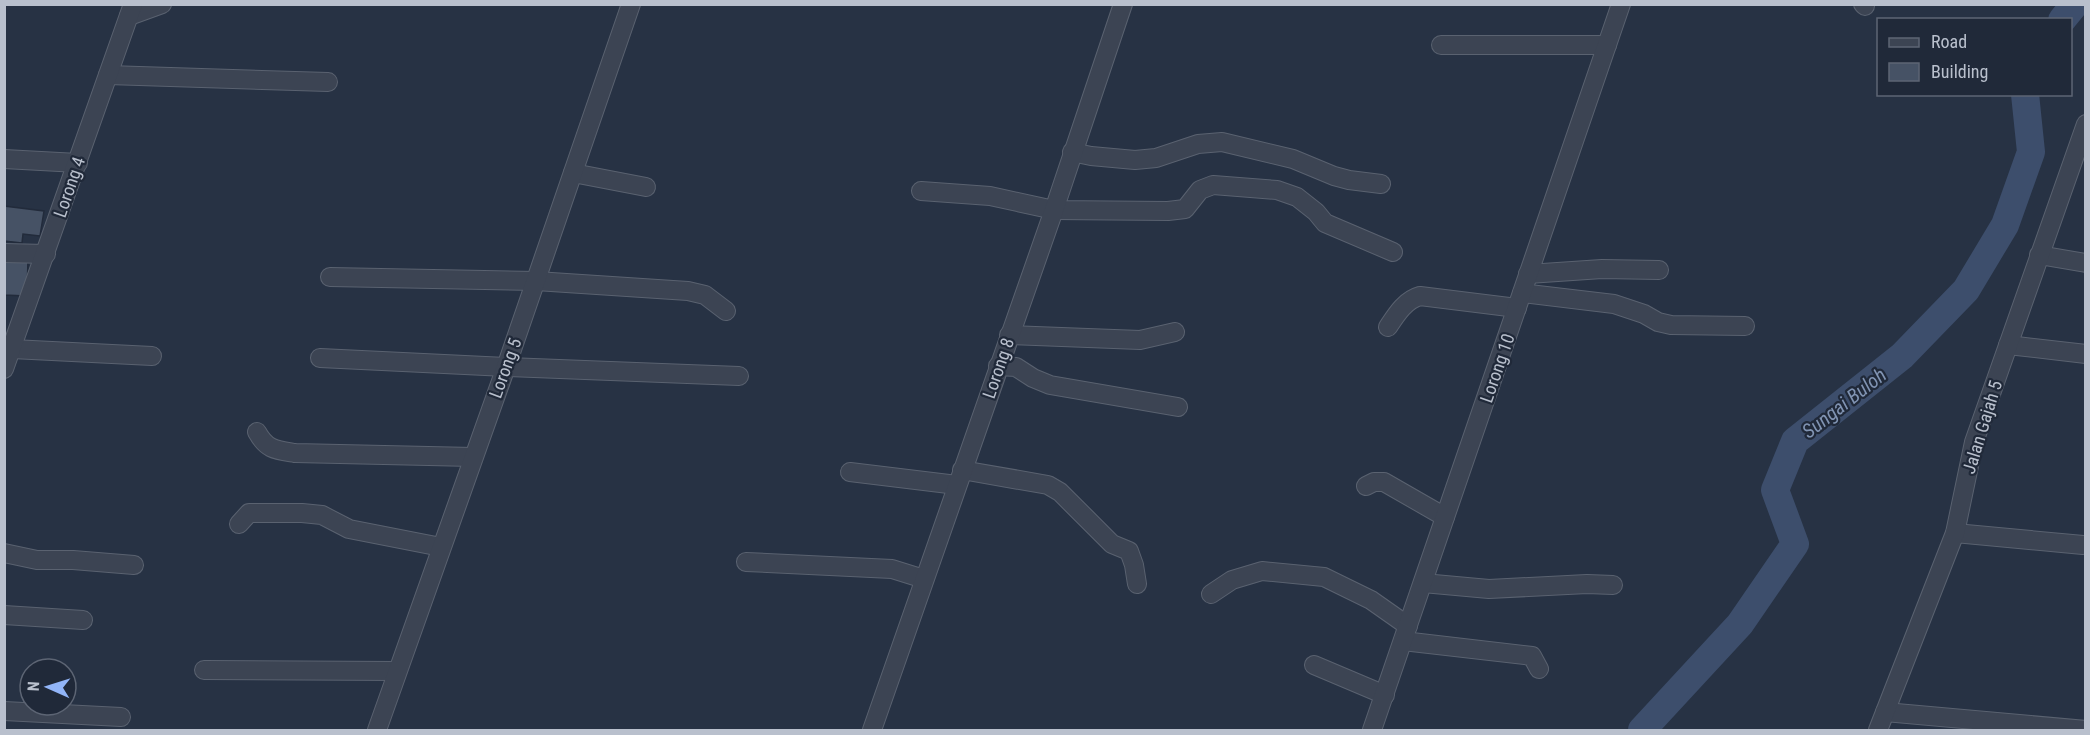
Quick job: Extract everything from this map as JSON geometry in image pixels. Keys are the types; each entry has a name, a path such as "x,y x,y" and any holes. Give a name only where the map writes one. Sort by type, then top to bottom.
{"street":[{"path":"131,10 162,4"},
{"name":"Lorong 5","path":"376,730 506,367 631,4"},
{"name":"Lorong 8","path":"872,730 1123,4"},
{"name":"Lorong 10","path":"1372,730 1620,4"},
{"name":"Lorong 4","path":"4,369 131,10"},
{"path":"1441,45 1606,45"},
{"path":"108,75 328,82"},
{"name":"Jalan Gajah 5","path":"1878,730 1955,533 1974,442 2039,255 2077,174 2085,123"},
{"path":"1072,152 1135,160 1155,158 1198,144 1222,142 1293,159 1349,180 1381,184"},
{"path":"4,159 78,163"},
{"path":"573,173 646,187"},
{"path":"921,191 990,196 1053,210 1168,211 1185,209 1200,190 1213,185 1277,190 1297,197 1316,212 1325,223 1393,252"},
{"path":"4,253 46,254"},
{"path":"2039,255 2085,262"},
{"path":"1528,274 1602,269 1659,270"},
{"path":"330,277 536,281 688,291 705,295 726,311"},
{"path":"1388,327 1399,311 1413,298 1420,296 1614,304 1671,325 1745,326"},
{"path":"1009,335 1140,340 1175,332"},
{"path":"2008,345 2085,354"},
{"path":"12,349 152,356"},
{"path":"320,358 740,375"},
{"path":"998,366 1016,367 1050,385 1178,407"},
{"path":"257,432 264,444 276,450 295,453 473,457"},
{"path":"850,472 959,477 1048,485 1060,492 1112,544 1129,551 1137,584"},
{"path":"1366,486 1374,482 1384,482 1445,517"},
{"path":"239,524 249,513 322,515 349,529 441,547"},
{"path":"1955,533 2083,545"},
{"path":"4,553 37,560 73,560 134,565"},
{"path":"746,562 892,569 924,579"},
{"path":"1210,594 1232,580 1262,571 1324,577 1371,600 1406,634 1532,656 1539,669"},
{"path":"1423,582 1489,589 1587,584 1613,585"},
{"path":"4,615 83,620"},
{"path":"1314,665 1385,695"},
{"path":"204,670 397,671"},
{"path":"4,711 121,717"},
{"path":"1885,712 2085,730"}],"building":[{"path":"4,206 44,211 40,236 23,234 22,243 4,241"},
{"path":"4,259 28,259 27,296 4,295"}],"waterway":[{"name":"Sungai Buloh","path":"2064,18 2075,4"},
{"name":"Sungai Buloh","path":"1642,730 1740,624 1795,544 1775,490 1795,441 1902,356 1966,290 2005,225 2031,152 2025,96"}]}
